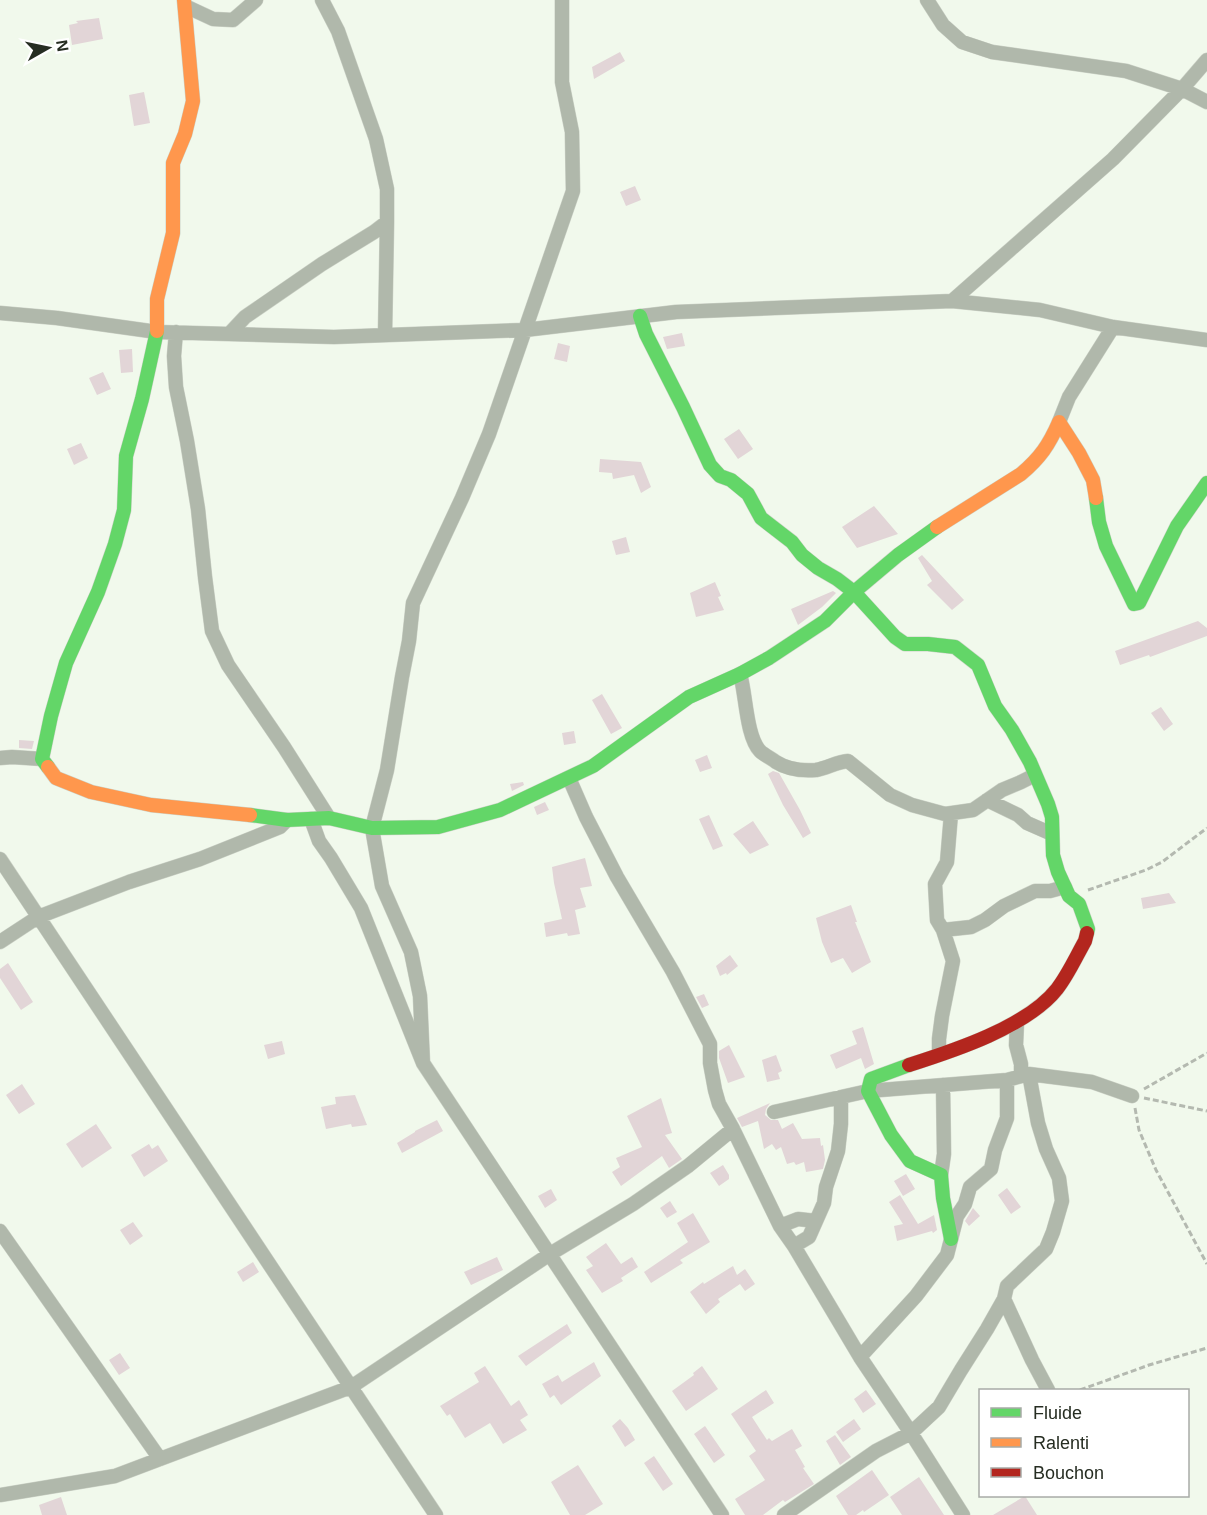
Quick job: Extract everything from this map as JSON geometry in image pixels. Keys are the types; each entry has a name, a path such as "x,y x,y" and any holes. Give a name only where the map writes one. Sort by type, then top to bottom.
{"street":[{"path":"184,3 213,19 232,20 256,0"},
{"path":"322,0 338,31 376,140 387,189 385,335"},
{"path":"423,1064 420,996 411,952 382,886 372,828 387,770 409,641 413,603 480,455 573,191 572,132 562,82 562,0"},
{"path":"927,0 943,25 962,42 992,52 1126,71 1182,88 1207,102"},
{"path":"184,3 193,101 185,134 173,163 174,233 157,299 157,332 126,456 124,510 98,592 66,663 42,759 56,778 91,792 151,805 287,820 329,818 372,828 438,827 500,810 594,766 689,697 769,658 825,621 854,592 898,555 951,517 1007,483 1033,464 1049,444 1069,397 1113,327"},
{"path":"952,301 1113,159 1207,60"},
{"path":"230,333 244,317 387,222"},
{"path":"0,313 57,318 157,332 334,337 525,330 676,312 952,301 1040,310 1113,327 1207,340"},
{"path":"640,316 646,334 710,465 720,476 731,480 748,494 761,518 792,542 802,555 854,592 895,638 905,644 955,646 978,665 994,706 1012,730 1048,804 1052,817 1053,855 1058,872 1067,891 1079,904 1088,929 1085,941 1058,988 1048,999 1017,1022 971,1042 871,1079 868,1091 891,1135 910,1161 940,1175"},
{"path":"176,332 174,356 176,387 198,509 212,631 228,665 329,818"},
{"path":"1059,422 1093,480 1099,522 1106,546 1134,604 1139,603 1177,526 1207,483"},
{"path":"740,674 744,686 746,711 759,750 784,767 817,770 837,762 848,761 890,795 912,805 951,814 974,810 1002,789 1035,774"},
{"path":"0,758 42,759"},
{"path":"569,778 617,877 673,972 710,1044 710,1062 719,1104 780,1226 860,1357 963,1515"},
{"path":"987,800 1018,815 1027,824 1052,834"},
{"path":"939,1054 942,1016 953,961 938,920 935,884 947,862 951,814"},
{"path":"311,819 319,841 361,908 423,1064 722,1515"},
{"path":"0,942 38,917 129,882 210,855 280,827 287,820"},
{"path":"0,859 436,1515"},
{"path":"943,930 971,927 986,920 1004,906 1035,891 1067,891"},
{"path":"784,1515 876,1451 911,1432 939,1407 1004,1299 1007,1286 1046,1249 1062,1201 1059,1178 1046,1149 1016,1045 1017,1022"},
{"path":"774,1112 868,1091 1007,1080 1025,1075 1092,1082 1132,1096"},
{"path":"860,1357 916,1296 947,1255 957,1216 965,1204 970,1187 991,1169 995,1150 1007,1118 1007,1080"},
{"path":"943,1085 944,1154 940,1175 942,1198 951,1239"},
{"path":"794,1246 809,1237 824,1203 826,1187 838,1151 841,1097"},
{"path":"0,1495 115,1476 351,1387 550,1254 633,1204 688,1166 733,1130"},
{"path":"780,1226 798,1219 816,1221"},
{"path":"0,1231 160,1459"},
{"path":"1004,1299 1047,1389"}],"path":[{"path":"1067,891 1146,870 1162,862 1207,828"},
{"path":"1132,1096 1207,1053"},
{"path":"1132,1096 1207,1111"},
{"path":"1132,1096 1139,1130 1156,1170 1207,1264"},
{"path":"1083,1389 1149,1365 1207,1348"}],"building":[{"path":"99,18 103,39 72,45 69,25 78,23 76,21"},
{"path":"620,52 625,61 594,79 592,67"},
{"path":"144,92 150,123 134,126 129,95"},
{"path":"635,186 641,200 626,206 620,192"},
{"path":"682,333 685,346 667,349 663,337"},
{"path":"558,343 570,346 567,362 554,359"},
{"path":"132,349 133,372 121,373 119,350"},
{"path":"103,372 111,389 97,395 89,378"},
{"path":"739,429 753,449 738,459 724,439"},
{"path":"81,443 88,458 74,465 67,449"},
{"path":"600,459 641,462 651,487 641,493 634,475 613,479 612,473 599,472"},
{"path":"874,506 898,534 857,548 842,527"},
{"path":"626,537 630,552 616,555 612,541"},
{"path":"922,555 964,600 952,610 927,585 932,581 918,558"},
{"path":"715,582 724,610 696,617 690,593"},
{"path":"833,591 836,593 822,607 798,625 791,609"},
{"path":"1198,621 1207,628 1207,636 1150,657 1149,655 1120,665 1115,651"},
{"path":"602,694 622,728 611,734 592,700"},
{"path":"1161,707 1173,724 1164,731 1151,713"},
{"path":"574,731 576,743 564,745 562,733"},
{"path":"19,740 34,741 32,749 19,748"},
{"path":"707,755 712,768 700,772 695,760"},
{"path":"773,771 779,773 811,833 803,838 768,774"},
{"path":"523,782 524,785 512,791 510,784"},
{"path":"545,802 549,810 537,815 534,807"},
{"path":"709,815 723,846 713,850 699,819"},
{"path":"753,821 769,845 750,854 733,834"},
{"path":"585,858 592,886 580,888 586,907 575,910 580,934 568,936 567,933 546,937 544,923 562,919 552,867"},
{"path":"1169,893 1176,903 1143,909 1141,898"},
{"path":"851,905 857,922 855,922 871,962 852,973 843,958 831,963 822,942 816,918"},
{"path":"730,955 738,966 727,975 726,973 720,976 716,966"},
{"path":"8,963 33,1002 21,1010 0,978 0,969"},
{"path":"704,994 709,1005 702,1008 696,997"},
{"path":"863,1027 874,1064 865,1069 861,1058 836,1069 830,1055 857,1044 852,1031"},
{"path":"282,1041 285,1054 268,1059 264,1045"},
{"path":"729,1045 745,1077 728,1083 719,1058 719,1051"},
{"path":"776,1055 782,1071 778,1073 780,1079 767,1082 762,1060"},
{"path":"22,1084 35,1104 19,1114 6,1095"},
{"path":"355,1095 367,1125 352,1127 351,1124 326,1129 321,1107 336,1104 335,1097"},
{"path":"661,1098 672,1133 665,1135 682,1159 669,1168 662,1156 621,1186 612,1172 620,1167 616,1158 642,1147 627,1116"},
{"path":"770,1103 765,1115 771,1120 778,1120 782,1129 793,1123 802,1139 820,1138 825,1160 823,1169 806,1172 804,1162 796,1165 794,1162 787,1164 781,1147 776,1150 772,1144 764,1149 758,1121 742,1127 737,1118"},
{"path":"437,1120 443,1131 402,1153 397,1143"},
{"path":"96,1124 112,1148 82,1168 66,1144"},
{"path":"149,1144 152,1149 158,1145 168,1161 144,1177 131,1155"},
{"path":"723,1165 729,1179 719,1186 710,1173"},
{"path":"906,1174 915,1189 903,1196 894,1181"},
{"path":"1007,1188 1021,1207 1011,1214 998,1195"},
{"path":"551,1189 557,1200 545,1208 538,1196"},
{"path":"900,1195 918,1224 934,1215 937,1230 933,1233 932,1231 897,1241 894,1226 903,1224 889,1202"},
{"path":"670,1201 677,1212 667,1218 660,1208"},
{"path":"973,1208 980,1216 969,1226 965,1221"},
{"path":"693,1213 710,1242 680,1260 683,1263 651,1283 644,1272 688,1242 677,1223"},
{"path":"133,1222 143,1236 130,1245 120,1230"},
{"path":"606,1243 621,1264 632,1257 638,1267 621,1278 623,1281 602,1293 586,1270 593,1266 586,1257"},
{"path":"497,1257 503,1270 471,1285 464,1272"},
{"path":"253,1262 259,1272 243,1282 237,1272"},
{"path":"733,1266 737,1275 745,1269 755,1284 745,1291 740,1284 718,1299 720,1302 706,1314 690,1292 703,1282 704,1284"},
{"path":"567,1324 572,1333 526,1366 518,1356"},
{"path":"120,1353 130,1368 119,1375 109,1360"},
{"path":"594,1362 601,1376 561,1405 554,1395 550,1398 542,1384 558,1375 562,1382"},
{"path":"485,1366 511,1406 519,1400 528,1415 520,1420 527,1430 503,1444 490,1423 465,1438 450,1414 447,1416 440,1406 479,1382 474,1373"},
{"path":"702,1366 718,1389 686,1411 672,1391"},
{"path":"766,1390 774,1403 752,1417 767,1440 769,1438 772,1441 792,1429 802,1446 795,1450 814,1484 785,1502 783,1500 763,1515 745,1515 735,1499 765,1480 749,1456 756,1451 731,1414"},
{"path":"866,1390 876,1404 863,1413 854,1399"},
{"path":"620,1419 635,1440 625,1447 612,1426"},
{"path":"854,1419 861,1429 843,1442 836,1432"},
{"path":"705,1426 725,1455 714,1463 694,1434"},
{"path":"835,1435 851,1457 840,1465 826,1441"},
{"path":"654,1456 673,1484 663,1491 644,1463"},
{"path":"578,1465 603,1504 585,1515 570,1515 551,1482"},
{"path":"872,1470 889,1495 864,1512 863,1510 856,1515 848,1515 836,1496"},
{"path":"919,1477 944,1515 902,1515 890,1497"},
{"path":"61,1497 67,1515 42,1515 39,1505"},
{"path":"1026,1497 1037,1515 993,1515"}],"traffic: fast":[{"path":"640,316 646,334 710,465 720,476 731,480 748,494 761,518 792,542 802,555 818,568 854,592 895,637 905,644 955,647 978,665 995,706 1030,762 1048,804 1052,817 1053,855 1058,872 1069,896 1079,904 1088,929 1087,933"},
{"path":"48,767 42,759 66,663 98,592 124,510 126,456 142,399 157,331"},
{"path":"1096,498 1099,522 1106,546 1134,604 1139,603 1177,526 1207,483"},
{"path":"250,815 287,820 329,818 372,828 438,827 500,810 593,766 689,697 769,658 825,621 854,592 898,555 937,527"},
{"path":"909,1065 871,1079 868,1091 891,1135 910,1161 941,1175 951,1239"}],"traffic: slow":[{"path":"157,331 157,299 173,233 173,163 185,134 193,101 184,0"},
{"path":"937,527 1021,474 1043,451 1059,422 1093,480 1096,498"},
{"path":"48,767 56,778 91,792 151,805 250,815"}],"traffic: jam":[{"path":"909,1065 988,1036 1009,1026 1044,1003 1061,984 1085,941 1087,933"}]}
